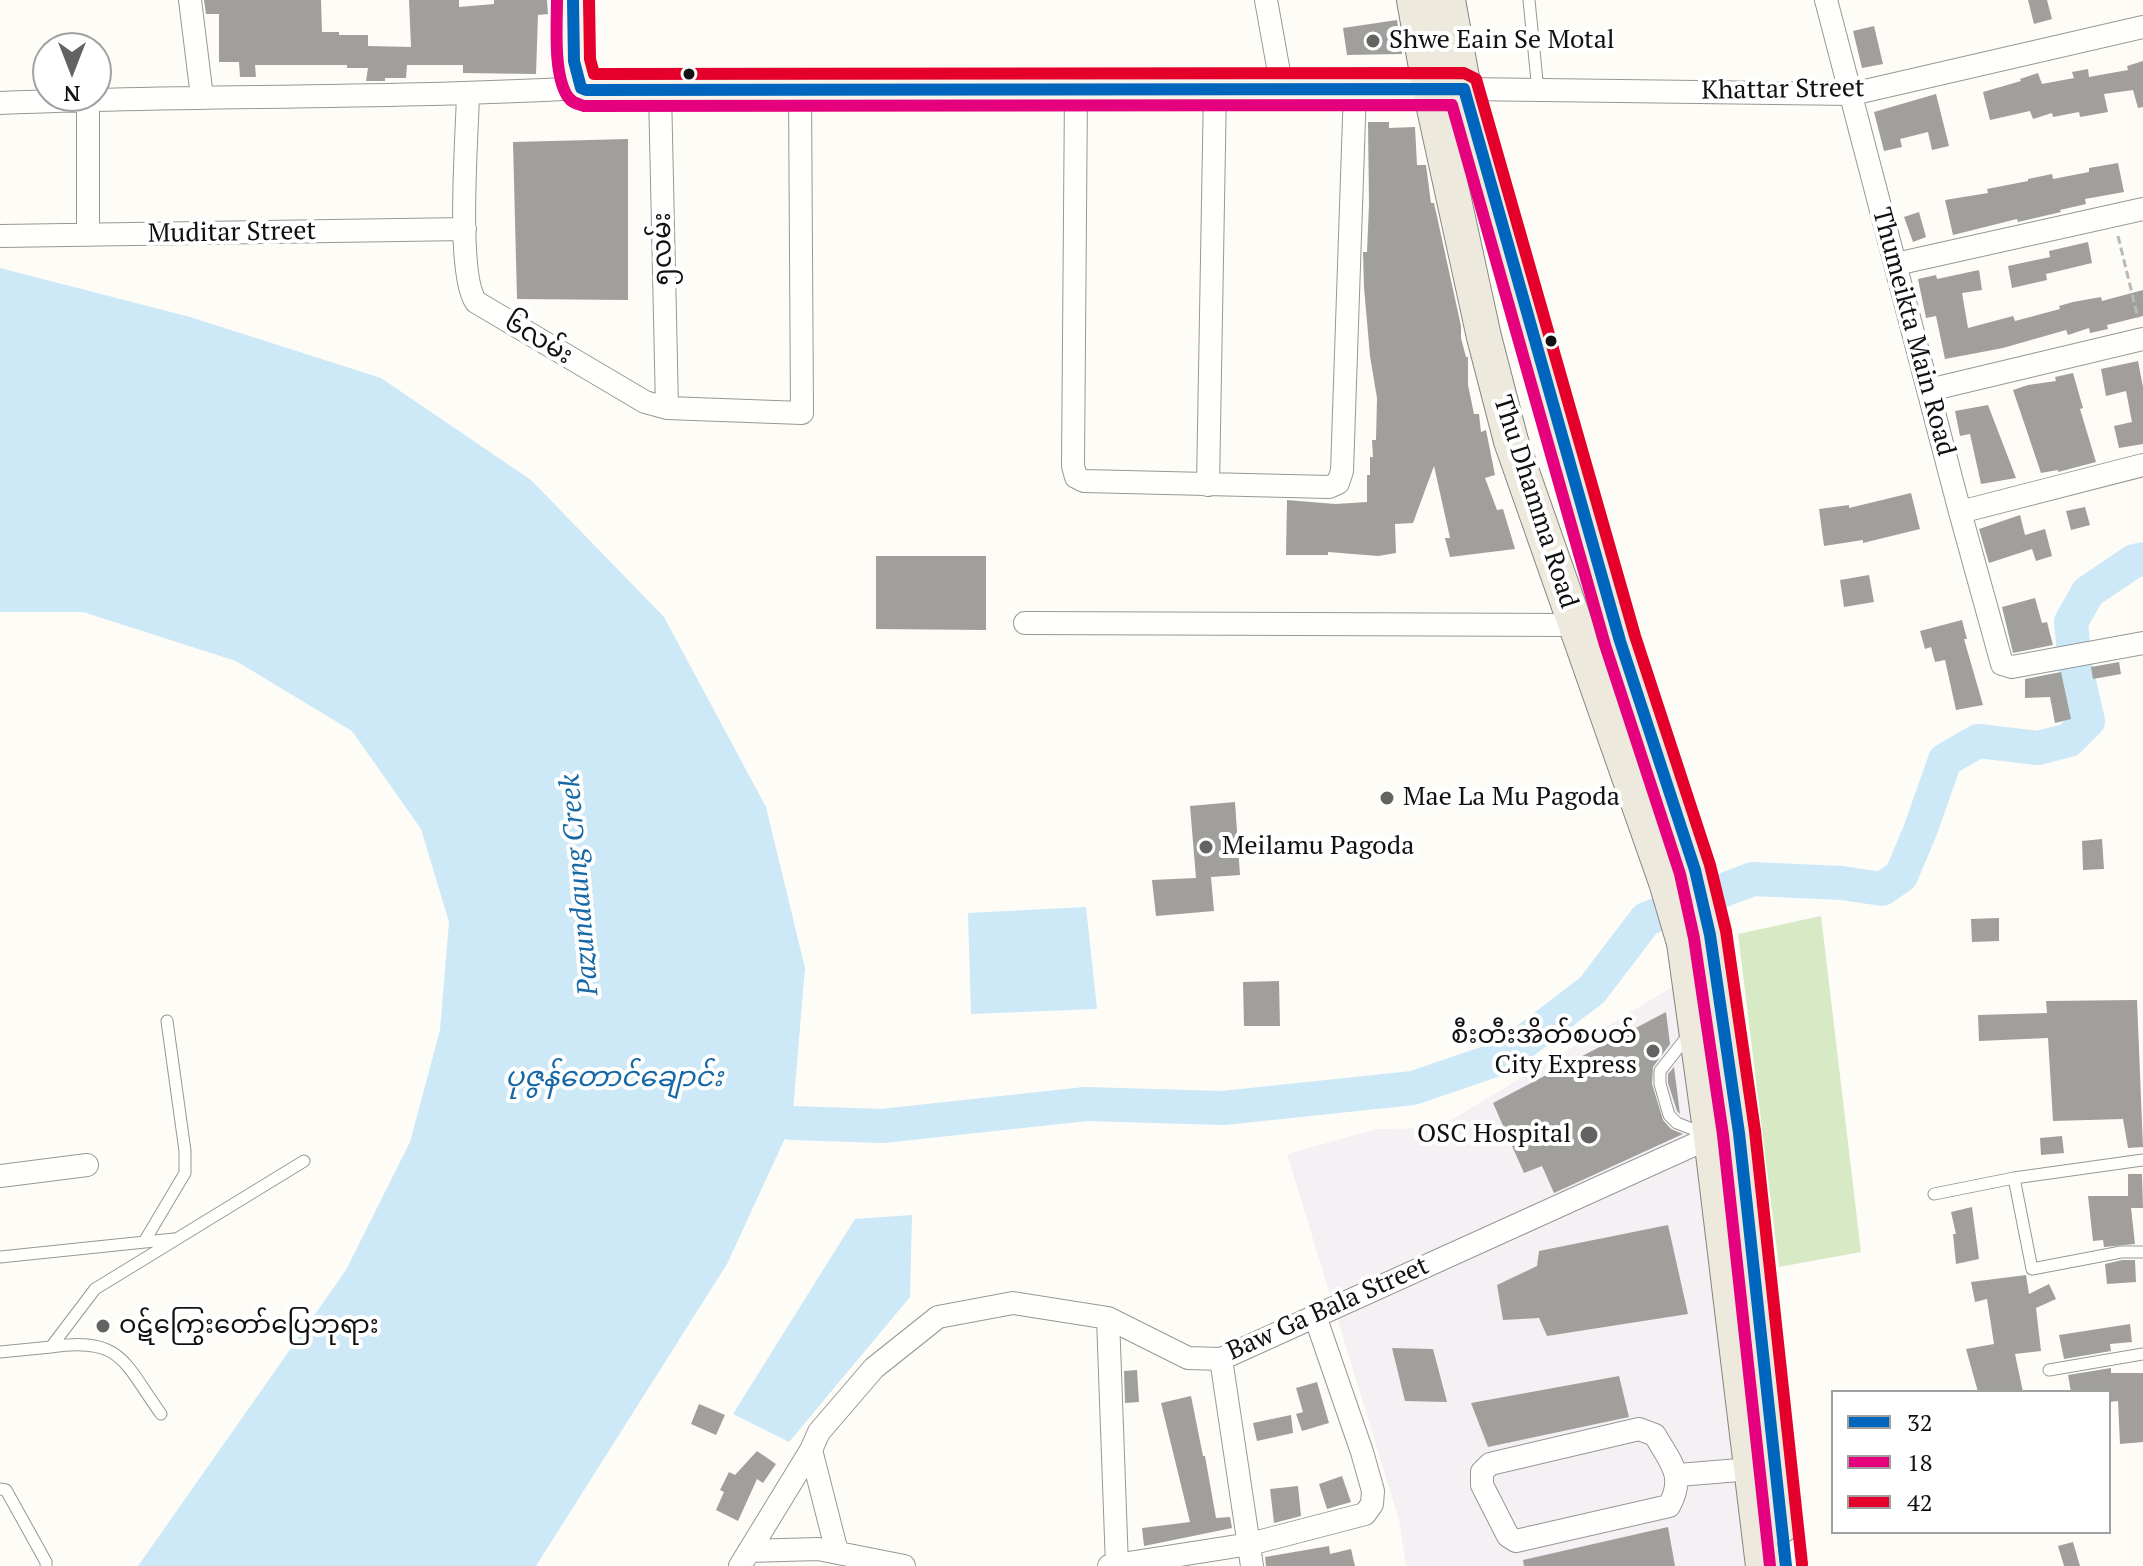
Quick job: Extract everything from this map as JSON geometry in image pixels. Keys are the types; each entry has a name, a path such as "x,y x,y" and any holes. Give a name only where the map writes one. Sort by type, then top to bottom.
{"main road":[{"path":"573,0 578,75 660,91 1464,89"},
{"name":"Thu Dhamma Road","path":"1414,0 1430,90 1484,337 1511,441 1575,625 1680,876"},
{"name":"Thu Dhamma Road","path":"1448,0 1464,89 1620,641 1697,939 1703,1016 1725,1135 1763,1468 1763,1566"},
{"name":"Thu Dhamma Road","path":"1763,1468 1786,1566"}],"street":[{"path":"190,0 202,97"},
{"path":"1266,0 1282,89"},
{"name":"Thumeikta Main Road","path":"1826,0 2002,664 2012,667 2143,643"},
{"name":"Khattar Street","path":"1464,89 1852,94 2143,27"},
{"path":"112,99 468,95 578,75"},
{"path":"1076,89 1073,450 1076,477 1084,481 1329,487 1338,483 1342,471 1355,89"},
{"path":"1208,485 1215,89"},
{"name":"၅လမ်း","path":"660,91 667,408"},
{"name":"၆လမ်း","path":"468,95 465,265 470,294 476,302 645,402 667,408 802,413 800,91"},
{"path":"0,103 32,102"},
{"path":"88,112 88,235"},
{"path":"1896,264 2143,209"},
{"name":"Muditar Street","path":"0,236 465,229"},
{"path":"1929,390 2141,330"},
{"path":"1960,512 2143,465"},
{"path":"1025,623 1575,625"},
{"name":"Baw Ga Bala Street","path":"744,1559 819,1432 874,1368 938,1317 1013,1303 1108,1318 1188,1358 1221,1359 1725,1135"},
{"path":"0,1176 87,1165"},
{"path":"1108,1318 1114,1565 1251,1555 1365,1514 1372,1504 1373,1491 1315,1316"},
{"path":"1221,1359 1251,1555"},
{"path":"1639,1429 1655,1435 1678,1475 1677,1492 1669,1506 1516,1541 1508,1536 1498,1521 1482,1485 1482,1472 1490,1464 1639,1429"},
{"path":"811,1450 837,1552"},
{"path":"1678,1475 1763,1468"},
{"path":"744,1559 818,1549 904,1566"}],"lane":[{"path":"1529,0 1538,91"},
{"path":"144,1242 185,1173 185,1151 167,1021"},
{"path":"1934,1194 2014,1178 2143,1160"},
{"path":"51,1347 95,1289 304,1161"},
{"path":"2014,1178 2032,1269 2121,1252 2143,1252"},
{"path":"0,1257 178,1239"},
{"path":"0,1352 75,1343 103,1346 119,1355 161,1414"},
{"path":"2049,1370 2143,1354"},
{"path":"0,1489 6,1490 46,1566"}],"path":[{"path":"2113,215 2141,330"}],"shaded area":[{"path":"1674,986 1703,1173 1745,1566 1406,1566 1399,1520 1287,1154 1377,1129 1438,1128"}],"green space":[{"path":"1821,916 1861,1252 1779,1267 1738,934"}],"water":[{"name":"ပုဇွန်တောင်ချောင်း","path":"0,268 190,317 381,378 531,480 664,617 766,807 805,968 792,1123 727,1264 536,1566 138,1566 346,1270 410,1142 440,1030 449,922 421,829 352,731 236,661 83,612 0,612"},
{"path":"1086,907 1097,1009 971,1014 968,913"},
{"path":"912,1215 910,1297 789,1442 733,1414 855,1219"}],"building":[{"path":"204,0 321,0 322,32 368,35 368,46 411,47 409,0 459,0 459,7 494,4 494,0 547,0 548,14 538,15 536,74 463,73 463,65 407,65 406,78 366,81 368,68 347,68 347,65 255,65 256,77 240,77 239,62 219,62 219,14 206,14"},
{"path":"2028,0 2047,0 2052,19 2034,24"},
{"name":"Shwe Eain Se Motal","path":"1397,20 1402,54 1347,55 1343,28"},
{"path":"1874,26 1883,64 1862,68 1853,31"},
{"path":"2143,61 2143,107 2138,108 2133,90 2104,94 2108,112 2080,117 2079,112 2053,117 2052,113 2033,119 2030,111 1990,120 1983,92 2038,73 2042,84 2074,78 2072,72 2088,69 2089,77 2128,70 2127,66"},
{"path":"1936,94 1949,146 1932,150 1928,132 1900,139 1902,147 1884,151 1874,112"},
{"path":"1368,122 1389,122 1389,128 1415,127 1417,165 1426,165 1431,203 1434,203 1461,338 1468,357 1468,385 1474,414 1479,414 1481,432 1486,430 1495,475 1485,478 1497,510 1503,509 1515,549 1450,557 1445,538 1450,538 1434,466 1413,523 1395,524 1396,553 1378,556 1328,552 1328,555 1286,555 1287,500 1335,504 1367,502 1372,440 1376,440 1377,398 1364,287 1363,252 1367,252 1369,204"},
{"path":"628,139 628,300 517,299 513,142"},
{"path":"2118,163 2124,192 2085,199 2086,204 2061,212 1953,235 1945,200 1988,193 1987,189 2028,179 2052,174 2053,179"},
{"path":"1919,212 1926,237 1913,242 1904,217"},
{"path":"2088,242 2092,263 2046,274 2047,280 2012,288 2008,266 2050,257 2049,251"},
{"path":"1979,270 1982,290 1962,293 1968,328 2013,316 2015,321 2060,309 2059,306 2073,302 2101,297 2102,301 2143,290 2143,316 2107,325 2108,329 2090,333 2089,328 2068,335 2066,330 2003,348 1945,359 1936,316 1926,318 1918,279 1936,275 1937,279"},
{"path":"2138,361 2143,387 2143,444 2119,448 2114,426 2132,422 2126,391 2106,396 2101,369"},
{"path":"2073,373 2096,462 2041,473 2013,390 2056,381 2055,377"},
{"path":"1988,405 2016,478 1981,484 1970,434 1960,436 1955,411"},
{"path":"1911,493 1920,529 1863,543 1863,540 1824,546 1819,509 1849,505 1849,508"},
{"path":"2085,507 2090,525 2071,530 2066,511"},
{"path":"2020,515 2025,535 2045,529 2052,556 2036,561 2032,549 1989,563 1979,529"},
{"path":"876,556 986,556 986,630 876,629"},
{"path":"1869,575 1874,602 1844,607 1840,580"},
{"path":"2035,598 2042,623 2047,622 2053,645 2013,653 2002,607"},
{"path":"1962,620 1967,639 1964,639 1983,705 1956,710 1945,660 1935,662 1931,647 1925,649 1920,631"},
{"path":"2119,662 2121,674 2093,679 2091,667"},
{"path":"2061,672 2071,719 2055,723 2050,697 2025,698 2025,679"},
{"path":"1235,802 1240,875 1211,877 1214,911 1156,916 1152,880 1196,878 1190,806"},
{"path":"2102,839 2104,869 2083,870 2082,841"},
{"path":"1999,918 1999,941 1972,942 1971,919"},
{"path":"1279,981 1280,1026 1244,1026 1243,982"},
{"path":"2137,1000 2143,1147 2128,1148 2123,1119 2053,1121 2048,1038 1979,1041 1978,1015 2047,1013 2046,1001"},
{"path":"1666,1012 1670,1044 1653,1067 1652,1084 1663,1120 1671,1129 1683,1134 1554,1193 1542,1166 1524,1173 1493,1103"},
{"path":"1674,1067 1680,1114 1668,1083 1668,1074"},
{"path":"2062,1136 2064,1153 2041,1155 2040,1138"},
{"path":"2128,1174 2142,1174 2143,1208 2131,1208 2135,1244 2104,1247 2103,1240 2093,1241 2088,1196 2128,1196"},
{"path":"1972,1207 1979,1259 1956,1264 1953,1234 1956,1234 1951,1212"},
{"path":"1668,1225 1688,1314 1547,1336 1539,1318 1503,1320 1497,1285 1537,1266 1539,1251"},
{"path":"2135,1260 2136,1282 2107,1284 2105,1264"},
{"path":"2026,1275 2029,1294 2049,1284 2056,1299 2036,1308 2041,1351 2015,1354 2023,1390 1977,1390 1966,1349 1994,1344 1987,1299 1975,1302 1971,1282"},
{"path":"2130,1324 2132,1342 2110,1344 2111,1351 2064,1359 2059,1335"},
{"path":"1392,1348 1433,1349 1447,1402 1405,1401"},
{"path":"2111,1368 2111,1373 2143,1373 2143,1442 2120,1444 2118,1401 2111,1402 2111,1390 2071,1390 2068,1375"},
{"path":"1137,1370 1139,1402 1125,1403 1124,1371"},
{"path":"1619,1376 1629,1417 1488,1447 1471,1403"},
{"path":"1317,1382 1329,1423 1302,1431 1296,1414 1303,1412 1296,1388"},
{"path":"1191,1396 1216,1518 1230,1517 1232,1528 1144,1546 1142,1528 1190,1522 1161,1403"},
{"path":"699,1404 725,1415 716,1435 691,1424"},
{"path":"1291,1415 1293,1433 1257,1441 1253,1423"},
{"path":"757,1451 776,1464 763,1483 757,1479 738,1521 716,1510 724,1492 720,1490 729,1472 735,1475"},
{"path":"1342,1476 1351,1502 1327,1509 1319,1484"},
{"path":"1298,1486 1301,1516 1274,1523 1270,1489"},
{"path":"1668,1527 1675,1566 1524,1566 1523,1560"},
{"path":"2073,1542 2080,1566 2064,1566 2058,1546"},
{"path":"1329,1546 1330,1554 1351,1549 1355,1566 1266,1566 1265,1557"}],"waterway":[{"path":"748,1116 792,1123 882,1126 1086,1104 1223,1108 1413,1088 1504,1057 1592,990 1646,919 1753,879 1842,883 1882,889 1901,876 1945,760 1978,741 2038,748 2069,740 2088,721 2075,664 2071,622 2088,592 2134,561 2143,559"}],"transit line":[{"name":"18","path":"557,0 557,50 563,88 570,99 584,106 1452,105 1605,645 1680,874 1694,938 1723,1135 1770,1566"},
{"name":"32","path":"573,0 574,61 581,88 586,90 1464,89 1620,641 1695,870 1710,935 1739,1133 1786,1566"},
{"name":"42","path":"589,0 590,59 594,74 1464,73 1476,79 1635,636 1710,865 1726,931 1755,1131 1802,1564"}],"place":[{"name":"Shwe Eain Se Motal","path":"1373,41"},
{"name":"Mae La Mu Pagoda","path":"1387,798"},
{"name":"Meilamu Pagoda","path":"1206,847"},
{"name":"စီးတီးအိတ်စပတ် City Express","path":"1653,1051"},
{"name":"OSC Hospital","path":"1589,1135"},
{"name":"ဝဋ်ကြွေးတော်ပြေဘုရား","path":"103,1326"}],"water label":[{"name":"Pazundaung Creek","path":"580,885"}]}
